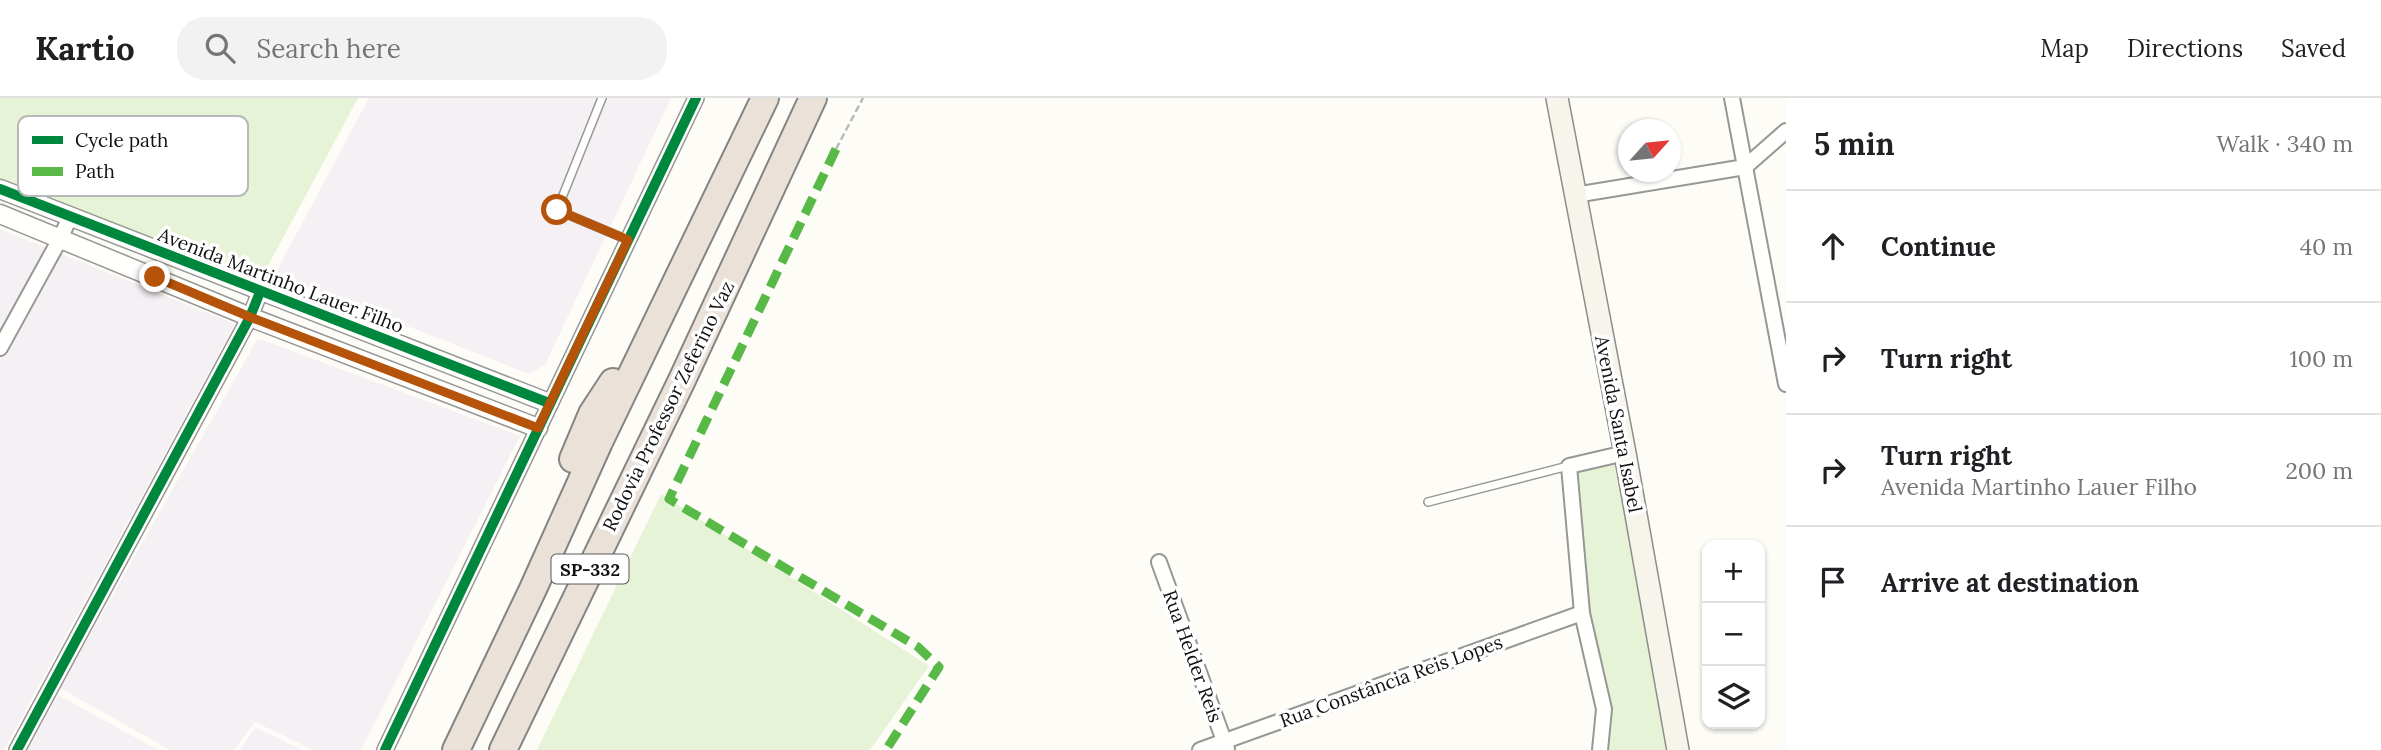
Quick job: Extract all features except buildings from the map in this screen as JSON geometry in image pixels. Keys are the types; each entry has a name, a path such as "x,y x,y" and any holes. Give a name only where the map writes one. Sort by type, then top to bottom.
{"highway":[{"name":"SP-332","path":"456,750 765,98"},
{"name":"Rodovia Professor Zeferino Vaz","path":"503,750 678,389 813,98"}],"main road":[{"name":"Avenida Santa Isabel","path":"1557,98 1678,750"}],"street":[{"path":"385,750 696,98"},
{"path":"1732,98 1783,354 1786,384"},
{"path":"1575,195 1745,167 1786,131"},
{"name":"Avenida Martinho Lauer Filho","path":"0,189 550,403"},
{"path":"0,214 250,317 538,428"},
{"path":"0,348 70,217"},
{"path":"17,750 250,317 260,292"},
{"path":"1599,750 1604,709 1582,613 1569,466 1625,453"},
{"name":"Rua Helder Reis","path":"1159,562 1225,746"},
{"name":"Rua Constância Reis Lopes","path":"1200,750 1225,746 1582,613"}],"lane":[{"path":"602,98 557,210 628,240"},
{"path":"1428,502 1569,466"}],"path":[{"path":"836,149 863,98"}],"shaded area":[{"path":"369,98 671,98 545,365 529,374 275,274"},
{"path":"0,229 235,324 4,750 0,750"},
{"path":"257,340 520,436 361,750 313,750 255,722 234,750 170,750 60,688"},
{"path":"58,695 158,750 28,750"},
{"path":"255,727 302,750 240,750"}],"green space":[{"path":"0,98 358,98 262,277 44,196 248,196 248,116 18,116 18,185 0,178"},
{"path":"1622,458 1679,750 1604,750 1611,711 1587,611 1576,468"},
{"path":"661,494 929,666 870,750 537,750"}],"marked path":[{"path":"836,149 669,499 918,647 939,667 886,750"}],"cycle path":[{"path":"385,750 696,98"},
{"path":"0,189 549,403"},
{"path":"17,750 250,317 260,292"}],"route":[{"path":"155,277 250,317 538,428 628,240 557,210"}]}
